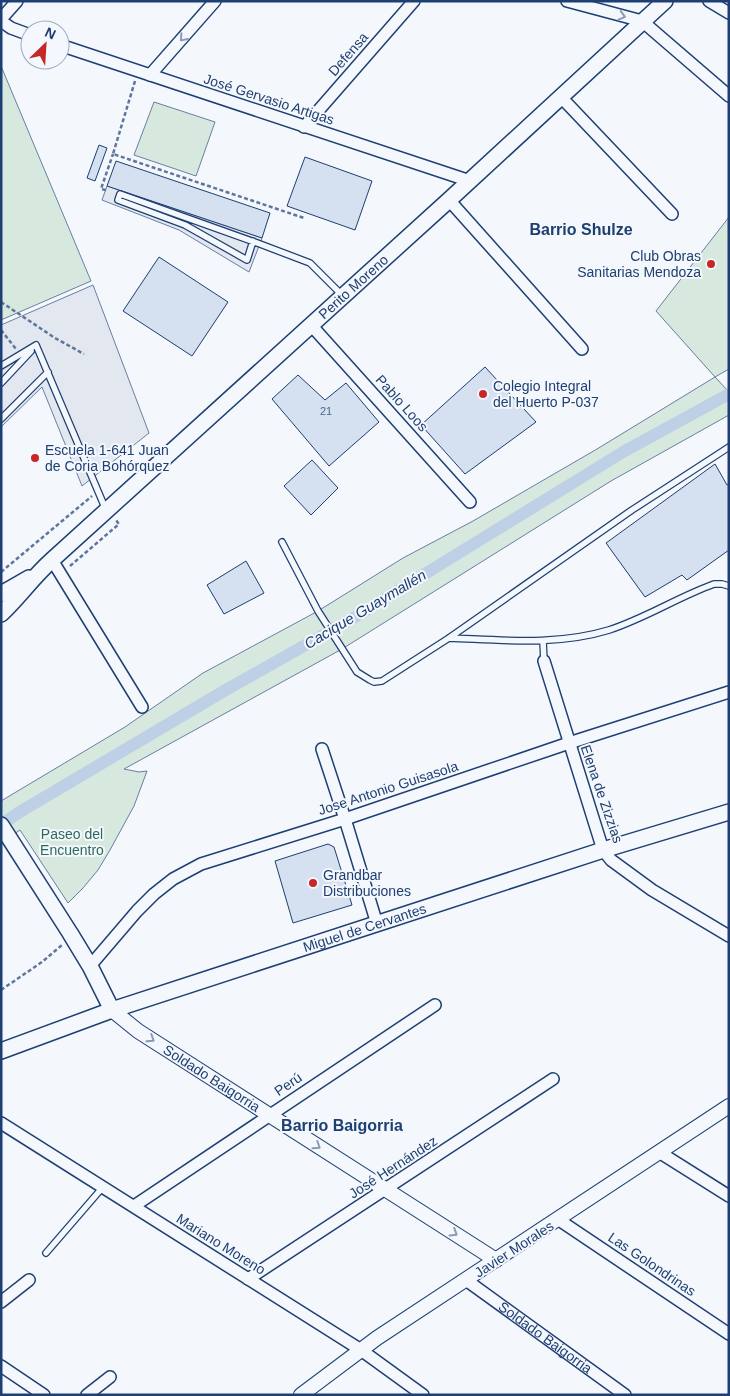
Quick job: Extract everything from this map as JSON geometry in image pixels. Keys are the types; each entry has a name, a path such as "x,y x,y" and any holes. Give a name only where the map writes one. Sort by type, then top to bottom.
{"main road":[{"name":"Perito Moreno","path":"1,614 46,565 470,181 665,1"},
{"name":"Perito Moreno","path":"1,594 17,586 46,565"},
{"name":"Miguel de Cervantes","path":"1,1051 112,1010 604,850 729,812"},
{"name":"Soldado Baigorria","path":"5,831 62,919 90,966 112,1010"}],"street":[{"path":"17,1 1,20 11,28 20,31"},
{"path":"150,75 215,1"},
{"name":"Defensa","path":"304,126 414,1"},
{"path":"567,1 642,21 729,96"},
{"path":"709,1 729,13"},
{"name":"José Gervasio Artigas","path":"70,48 470,181"},
{"path":"561,97 672,214"},
{"path":"449,200 582,349"},
{"name":"Pablo Loos","path":"311,325 470,502"},
{"path":"46,565 142,706"},
{"name":"Elena de Zizzias","path":"544,661 604,850 611,860 652,890 729,936"},
{"name":"Jose Antonio Guisasola","path":"90,966 146,901 185,872 201,864 345,819 569,743 729,692"},
{"path":"322,749 377,924"},
{"name":"Perú","path":"134,1206 435,1005"},
{"name":"Soldado Baigorria","path":"112,1010 138,1031 496,1260"},
{"name":"José Hernández","path":"248,1279 553,1079"},
{"name":"Javier Morales","path":"301,1395 361,1350 729,1106"},
{"name":"Mariano Moreno","path":"1,1123 361,1350 423,1395"},
{"path":"659,1152 729,1196"},
{"name":"Las Golondrinas","path":"559,1220 729,1334"},
{"path":"1,1302 29,1280"},
{"name":"Soldado Baigorria","path":"466,1280 624,1395"},
{"path":"1,1366 44,1395"},
{"path":"87,1395 110,1377"}],"lane":[{"path":"253,241 247,260 185,225 118,200 120,194 253,241 310,262 343,296"},
{"path":"36,345 106,510"},
{"path":"1,366 36,345"},
{"path":"1,382 36,345"},
{"path":"1,419 48,372"},
{"path":"282,542 318,611 357,672 374,682 378,682 386,680 449,638 632,510 729,447"},
{"path":"449,638 543,641 607,630 631,622 707,586 714,584 729,586"},
{"path":"543,641 544,661"},
{"path":"46,1253 103,1187"}],"path":[{"path":"106,190 101,189 133,87"},
{"path":"113,154 304,218"},
{"path":"1,302 55,338 84,354"},
{"path":"1,330 21,354"},
{"path":"1,572 98,491"},
{"path":"1,990 42,962 62,945"}],"green space":[{"path":"1,66 91,281 1,320"},
{"path":"154,102 215,122 196,176 134,155"},
{"name":"Club Obras Sanitarias Mendoza","path":"729,217 729,369 715,377 656,311"},
{"name":"Paseo del Encuentro","path":"715,377 729,392 729,415 611,481 342,649 124,769 139,772 147,771 134,806 98,870 68,903 20,830 1,843 1,801 125,727 203,673 318,611 403,558 473,521 597,449"}],"shaded area":[{"path":"107,186 262,238 249,272 179,230 102,200"},
{"path":"93,285 149,433 82,486 42,387 1,427 1,325"}],"building":[{"path":"99,145 107,148 95,181 87,178"},
{"path":"305,157 372,181 355,230 287,206"},
{"path":"116,161 270,213 262,238 107,186"},
{"path":"159,257 228,302 192,356 123,311"},
{"name":"Colegio Integral del Huerto P-037","path":"485,367 536,422 465,474 421,425"},
{"path":"298,375 325,400 346,383 379,422 329,466 272,399"},
{"path":"312,460 338,488 311,515 284,486"},
{"path":"715,464 727,485 729,484 729,550 687,580 682,575 645,597 606,543"},
{"path":"246,561 264,593 224,614 207,585"},
{"name":"Grandbar Distribuciones","path":"328,844 334,847 352,905 293,923 275,861"}],"waterway":[{"name":"Cacique Guaymallén","path":"1,825 18,813 224,691 355,617 623,452 729,394"}],"place":[{"name":"Club Obras Sanitarias Mendoza","path":"711,264"},
{"name":"Colegio Integral del Huerto P-037","path":"483,394"},
{"name":"Escuela 1-641 Juan de Coria Bohórquez","path":"35,458"},
{"name":"Grandbar Distribuciones","path":"313,883"}],"district":[{"name":"Barrio Shulze","path":"581,229"},
{"name":"Barrio Baigorria","path":"342,1125"}]}
